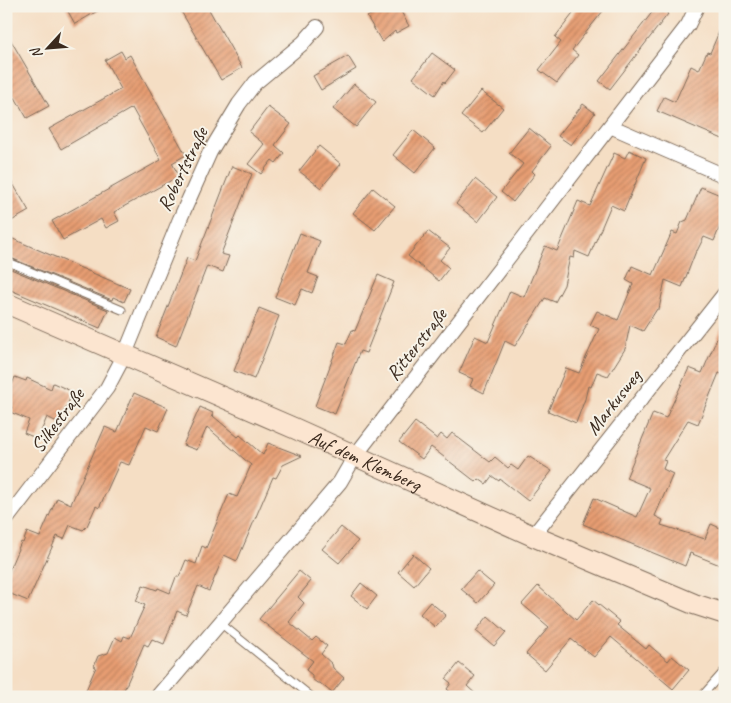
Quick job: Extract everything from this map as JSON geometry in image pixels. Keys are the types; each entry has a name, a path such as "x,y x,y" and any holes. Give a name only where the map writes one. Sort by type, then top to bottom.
{"street":[{"name":"Ritterstraße","path":"157,697 340,482 355,456 688,25 697,6"},
{"name":"Robertstraße","path":"124,354 180,218 210,152 223,129 255,84 303,43 316,27"},
{"path":"610,126 725,176"},
{"name":"Markusweg","path":"533,536 725,293"},
{"name":"Auf dem Klemberg","path":"6,303 533,536 694,604 725,614"},
{"name":"Silkestraße","path":"6,520 11,506 107,388 124,354"}],"lane":[{"path":"6,261 122,310"},
{"path":"219,622 312,697"},
{"path":"701,697 725,670"}],"building":[{"path":"65,6 106,6 75,24"},
{"path":"178,6 207,6 242,68 221,80"},
{"path":"386,6 398,6 409,26 396,33 395,31 382,42 367,17"},
{"path":"579,6 607,6 572,50 578,55 557,83 539,70 561,42 555,37"},
{"path":"657,6 668,14 610,89 599,81"},
{"path":"725,18 725,140 657,111 664,97 675,102 691,66 699,70 707,52 710,53"},
{"path":"6,32 49,106 27,118 6,82"},
{"path":"121,51 125,58 130,55 186,155 172,163 179,176 114,212 119,221 106,228 101,219 63,240 52,221 161,160 132,108 61,149 49,129 121,89 105,60"},
{"path":"432,53 455,70 445,83 444,81 435,95 413,78"},
{"path":"348,56 356,69 321,90 313,76"},
{"path":"354,84 376,102 356,127 333,109"},
{"path":"481,91 503,108 483,133 461,116"},
{"path":"583,104 595,113 571,145 558,136"},
{"path":"268,107 291,124 275,145 284,153 276,163 272,160 261,174 248,164 264,144 249,132"},
{"path":"529,128 551,146 532,171 535,174 513,202 501,192 523,164 509,153"},
{"path":"413,130 435,148 415,173 393,155"},
{"path":"319,146 341,164 321,188 299,171"},
{"path":"629,150 646,158 624,211 611,205 589,257 575,251 574,258 570,257 564,285 555,302 545,298 515,346 505,341 484,393 470,386 473,379 459,373 475,336 488,342 510,291 524,297 545,246 557,251 578,201 590,206 614,153 625,158"},
{"path":"232,166 252,174 221,254 229,256 223,272 207,266 176,346 156,337 187,258 195,261"},
{"path":"6,172 29,211 6,224"},
{"path":"475,179 497,197 478,222 456,204"},
{"path":"701,187 725,197 725,214 714,241 704,237 696,251 682,287 665,280 659,309 657,309 643,331 630,325 625,349 608,376 597,372 591,387 588,386 576,423 548,411 566,368 579,373 599,329 590,325 597,311 618,320 633,284 626,280 632,266 653,275 672,232 677,234 682,222 687,220"},
{"path":"373,188 395,206 375,230 353,213"},
{"path":"428,231 450,248 440,260 449,268 439,281 408,256"},
{"path":"300,233 320,241 308,273 318,277 312,293 302,289 295,305 275,297"},
{"path":"6,236 130,289 124,302 113,297 112,300 6,256"},
{"path":"6,267 108,310 100,328 6,288"},
{"path":"378,275 394,282 366,353 360,351 335,414 315,406 339,342 346,344 352,330 355,331"},
{"path":"259,308 279,316 254,379 234,371"},
{"path":"725,320 725,375 719,373 698,424 688,420 663,460 666,461 663,469 673,474 655,516 663,520 661,525 705,539 711,524 725,530 725,567 690,553 685,566 583,524 594,498 637,517 650,488 626,478 653,413 666,418 689,368 702,373"},
{"path":"15,377 26,381 27,378 51,389 53,383 73,392 59,423 47,417 38,439 24,433 29,420 10,412 12,407 6,405 6,398"},
{"path":"134,393 168,408 158,431 146,426 129,465 120,462 99,508 96,506 87,526 83,530 70,525 64,539 57,536 28,601 6,592 6,577 27,532 40,537 57,498 71,504 105,427 117,432"},
{"path":"200,407 213,413 211,418 213,416 238,437 240,435 263,455 268,443 302,456 283,465 276,478 273,477 237,561 224,555 209,591 198,586 186,615 177,611 164,644 152,639 148,646 144,644 121,697 83,697 96,667 94,666 98,656 108,653 115,637 122,641 124,636 130,638 145,605 136,601 143,585 170,593 176,577 179,577 186,560 196,564 202,546 206,548 229,494 237,497 251,465 207,427 197,450 183,445"},
{"path":"415,422 437,439 441,434 447,439 452,433 490,462 495,457 508,468 511,465 518,470 528,456 552,471 528,501 500,479 499,481 492,476 486,484 479,479 476,482 431,447 422,459 399,442"},
{"path":"341,527 358,541 339,563 322,549"},
{"path":"413,554 429,568 414,586 398,572"},
{"path":"299,571 311,581 298,597 304,603 289,622 312,641 316,637 327,646 321,654 344,678 332,693 312,679 312,675 306,670 313,661 259,619"},
{"path":"477,571 494,585 478,603 461,589"},
{"path":"361,583 377,596 367,609 351,596"},
{"path":"538,586 576,620 593,600 620,622 617,625 646,649 649,645 668,661 672,656 689,670 673,689 611,637 594,657 571,639 545,670 526,654 549,627 522,604"},
{"path":"430,602 446,615 435,627 420,614"},
{"path":"488,616 506,632 494,646 476,631"},
{"path":"459,663 475,676 467,686 479,697 456,697 447,689 451,683 446,679"}]}
